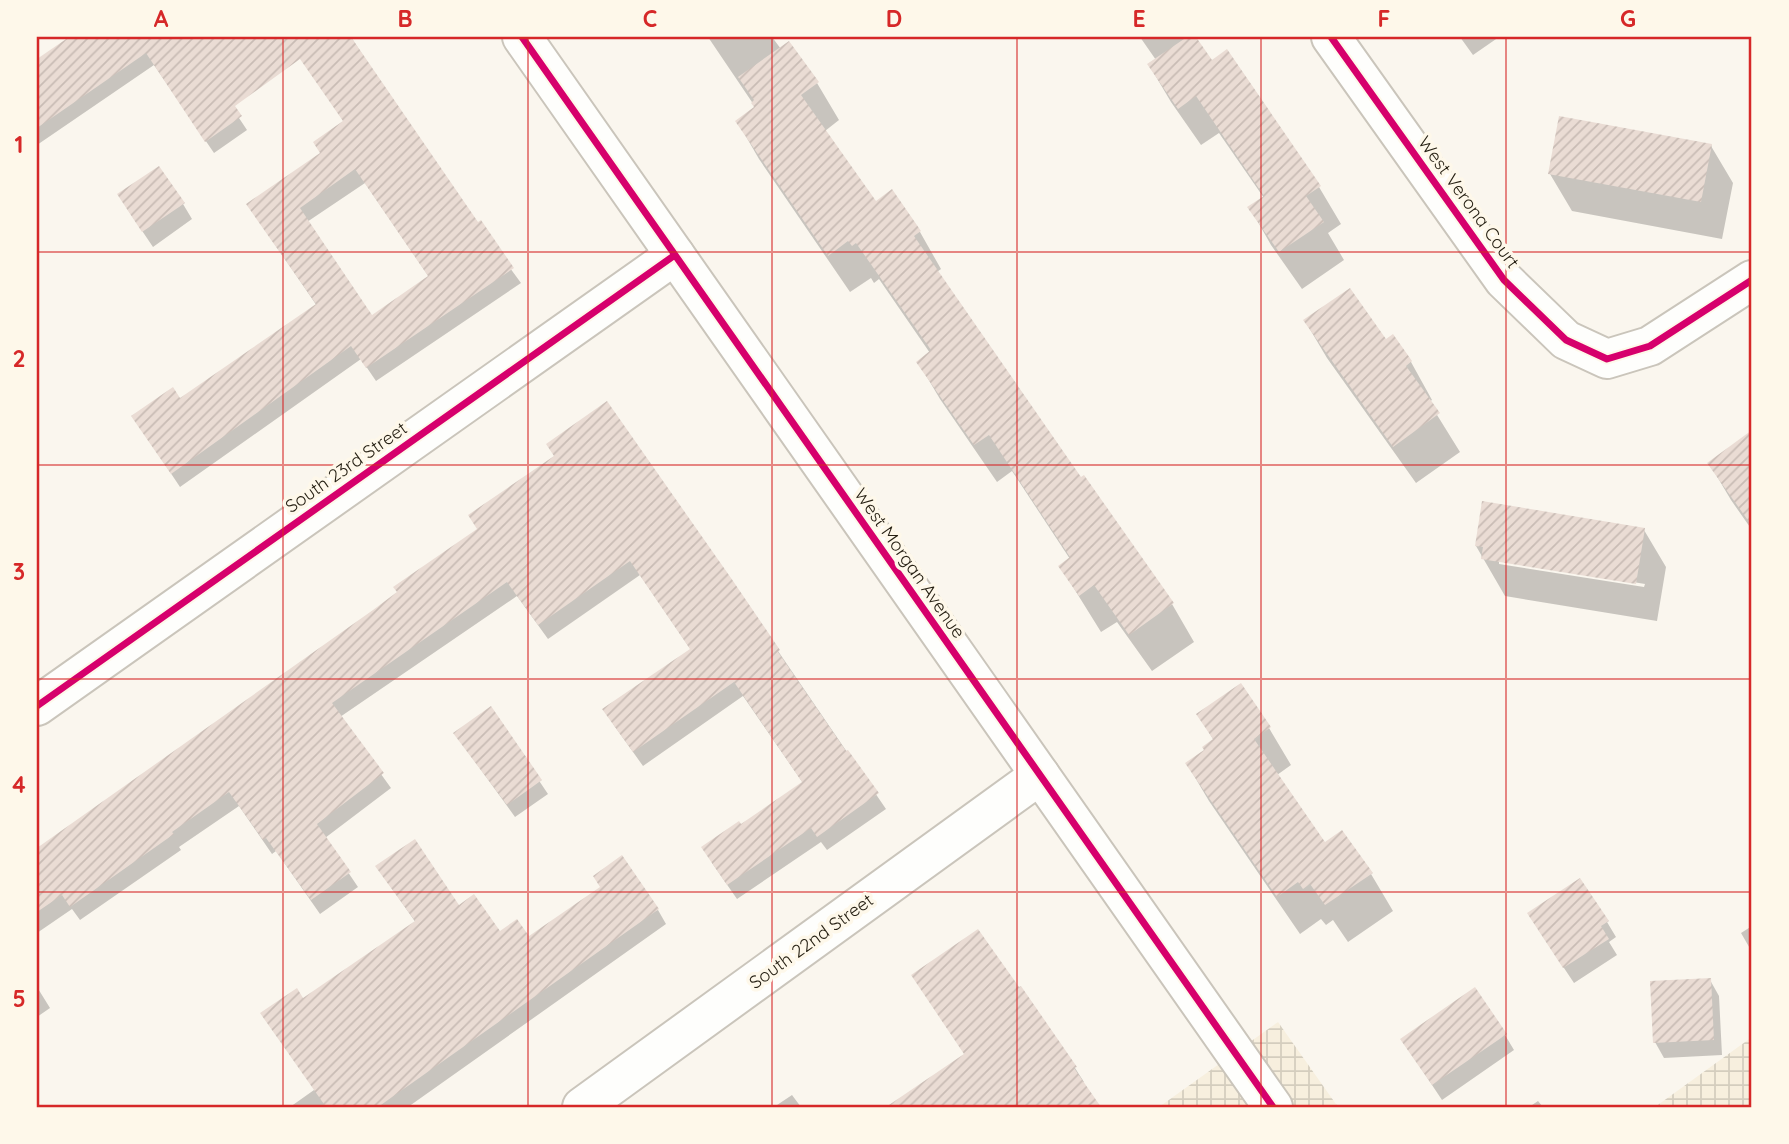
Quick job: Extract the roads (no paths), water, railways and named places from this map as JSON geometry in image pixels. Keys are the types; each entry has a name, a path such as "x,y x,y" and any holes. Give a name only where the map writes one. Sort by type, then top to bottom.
{"street":[{"name":"West Morgan Avenue","path":"522,37 1273,1107"},
{"name":"West Verona Court","path":"1331,37 1504,280 1566,340 1607,359 1650,346 1752,280"},
{"name":"South 23rd Street","path":"37,706 674,255"},
{"name":"South 22nd Street","path":"582,1107 1040,775"}]}
